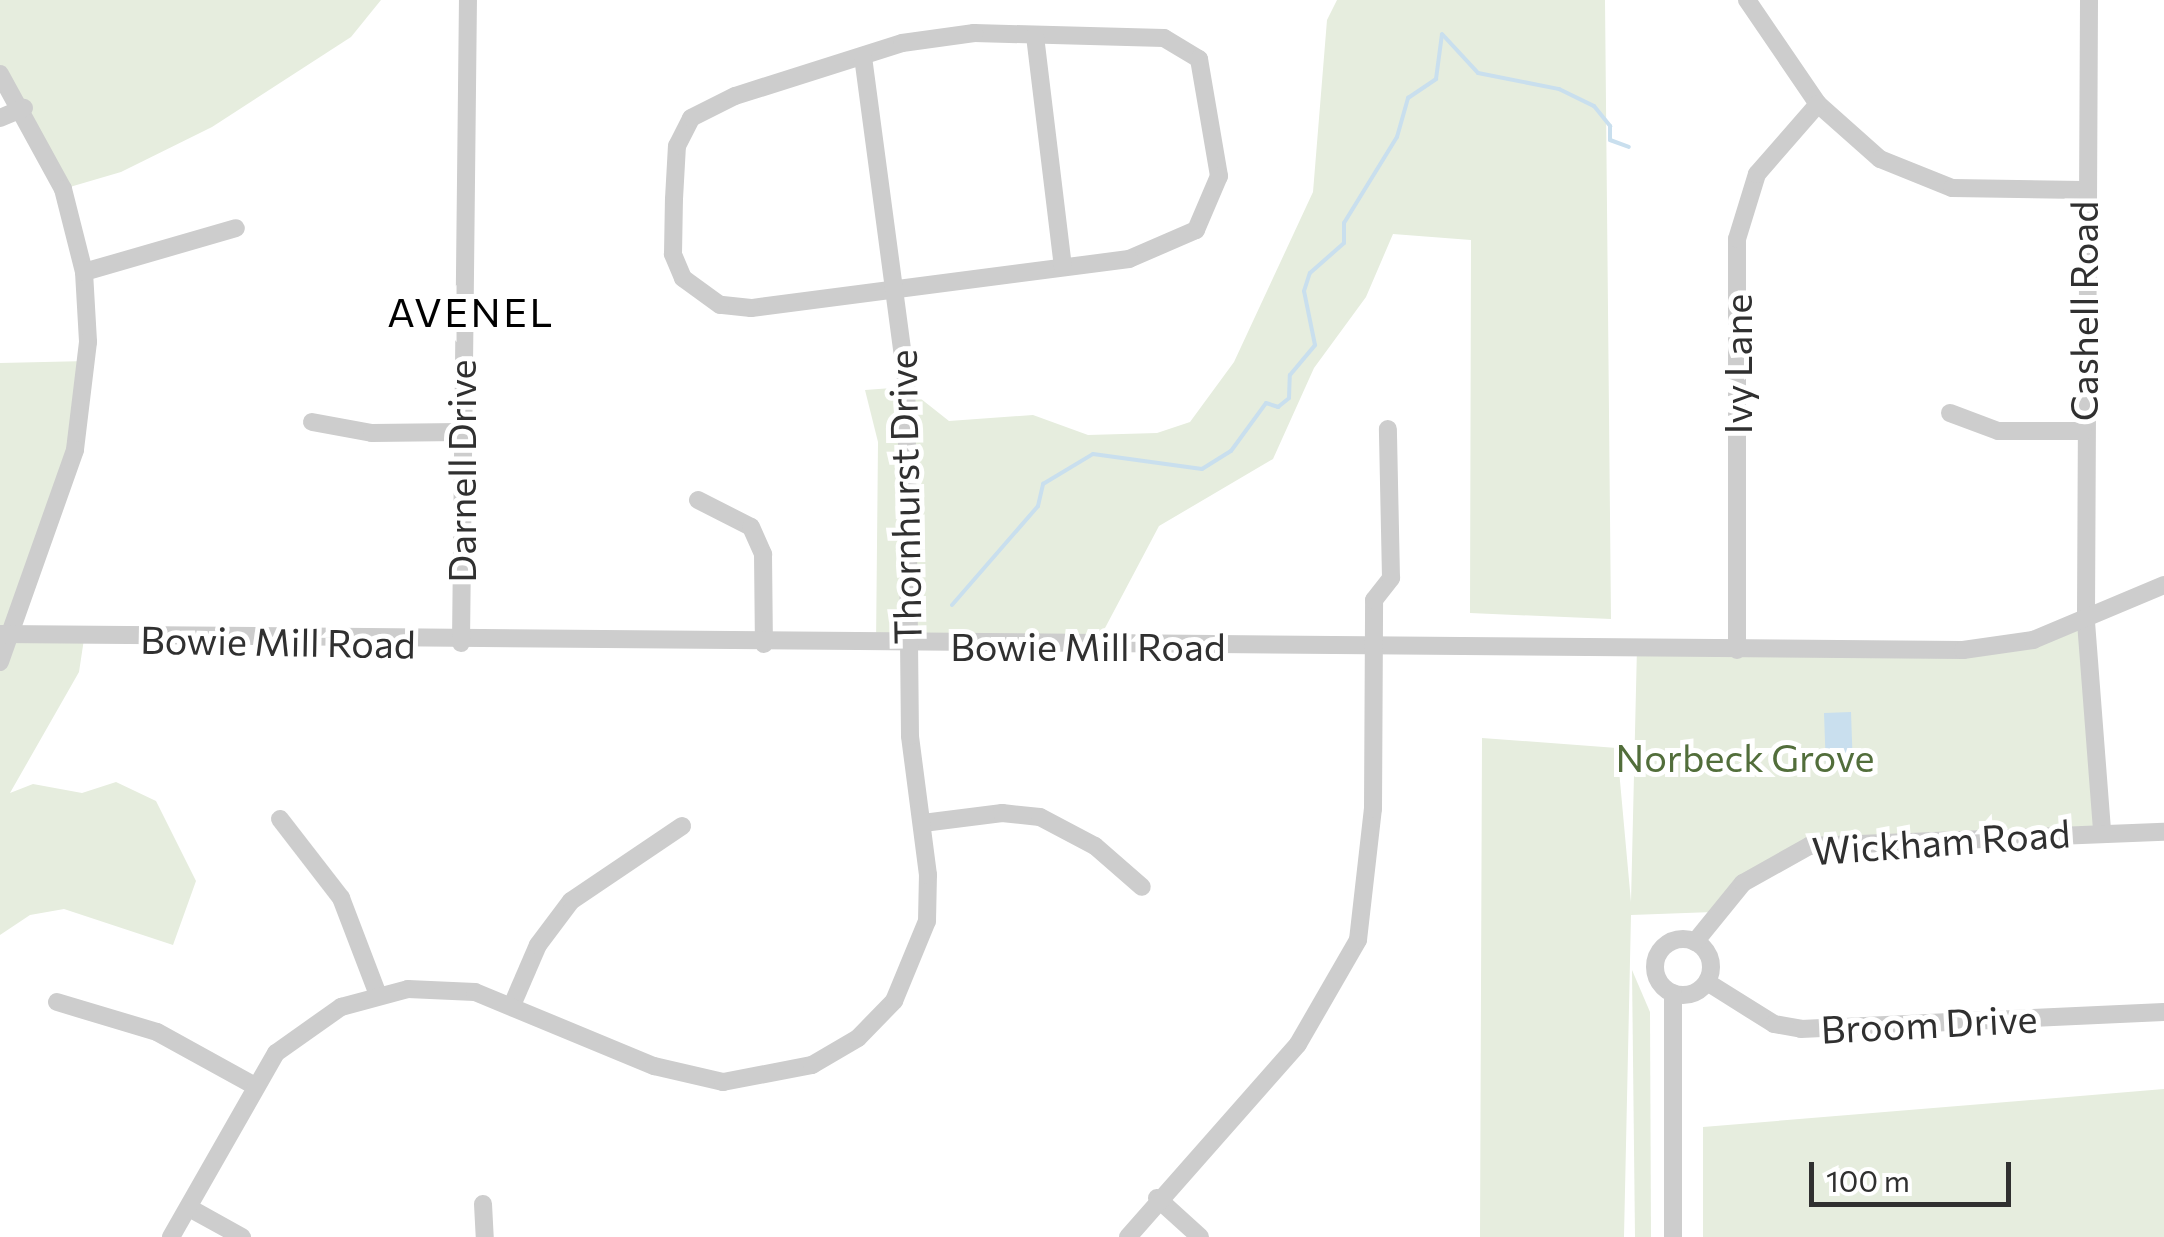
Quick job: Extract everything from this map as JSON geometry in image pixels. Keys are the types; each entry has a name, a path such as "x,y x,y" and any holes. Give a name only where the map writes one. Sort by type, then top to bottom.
{"street":[{"name":"Darnell Drive","path":"461,643 460,432 468,0"},
{"path":"1747,0 1818,104 1880,159 1926,181 2083,190"},
{"name":"Cashell Road","path":"2089,0 2083,190 2086,622 2102,830"},
{"path":"974,33 1036,36 1164,38 1199,59 1212,100 1218,176 1196,230 1141,256 720,305 683,278 673,254 677,146 692,118 863,56 974,33"},
{"path":"1036,36 1063,266"},
{"name":"Thornhurst Drive","path":"172,1237 193,1210 253,1085 310,1024 378,996 443,987 512,1003 690,1078 768,1079 812,1065 876,1022 912,970 927,921 906,646 906,379 863,56"},
{"path":"0,74 24,108 64,189 84,272 88,361 75,450 5,634 0,662"},
{"name":"Ivy Lane","path":"1737,650 1737,239 1757,174 1818,104"},
{"path":"0,118 24,108"},
{"path":"84,272 236,228"},
{"path":"1950,413 1998,431 2083,430"},
{"path":"312,422 372,434 460,432"},
{"path":"1128,1237 1157,1198 1298,1044 1358,940 1373,809 1374,600 1391,578 1388,429"},
{"path":"698,500 730,510 751,527 763,554 764,644"},
{"name":"Bowie Mill Road","path":"5,634 461,643 1963,650 2086,622 2164,585"},
{"path":"2066,832 2099,791"},
{"path":"922,823 1002,812 1040,817 1095,846 1142,886"},
{"path":"280,819 341,898 378,996"},
{"path":"512,1003 538,946 571,901 682,826"},
{"name":"Wickham Road","path":"1695,942 1743,883 1810,846 2102,830 2164,832"},
{"path":"1677,940 1695,942 1710,959 1707,982 1696,992 1673,993 1659,982 1657,956 1677,940"},
{"name":"Broom Drive","path":"1707,982 1774,1024 1801,1029 2164,1012"},
{"path":"1669,1231 1673,993"},
{"path":"57,1002 157,1032 253,1085"},
{"path":"1157,1198 1200,1237"},
{"path":"483,1204 485,1237"},
{"path":"193,1210 242,1237"}],"green space":[{"path":"0,0 381,0 351,37 212,127 121,172 63,189 0,74"},
{"path":"1337,0 1605,0 1611,619 1470,613 1471,240 1393,234 1366,297 1314,368 1273,459 1159,526 1096,645 876,646 878,442 865,390 906,387 949,421 1033,415 1088,435 1157,433 1190,422 1234,362 1313,192 1327,20"},
{"path":"88,361 75,450 10,633 84,639 79,672 10,793 33,784 82,793 116,782 156,801 196,881 173,945 64,909 30,915 0,935 0,363"},
{"name":"Norbeck Grove","path":"2086,622 2102,830 1809,846 1713,912 1631,915 1624,1237 1480,1237 1482,738 1617,748 1631,902 1637,647 1963,650"},
{"path":"1632,970 1650,1012 1651,1237 1635,1237"},
{"path":"2164,1089 2164,1237 1703,1237 1703,1127"}],"water":[{"path":"1851,712 1853,762 1826,763 1824,713"}],"waterway":[{"path":"952,605 1038,506 1043,484 1093,454 1202,469 1231,451 1266,403 1278,407 1289,398 1290,375 1315,345 1304,291 1310,273 1344,243 1344,223 1397,137 1408,98 1436,79 1442,34 1478,73 1559,89 1594,106 1610,126 1610,140 1629,147"}],"district":[{"name":"AVENEL","path":"471,311"}]}
